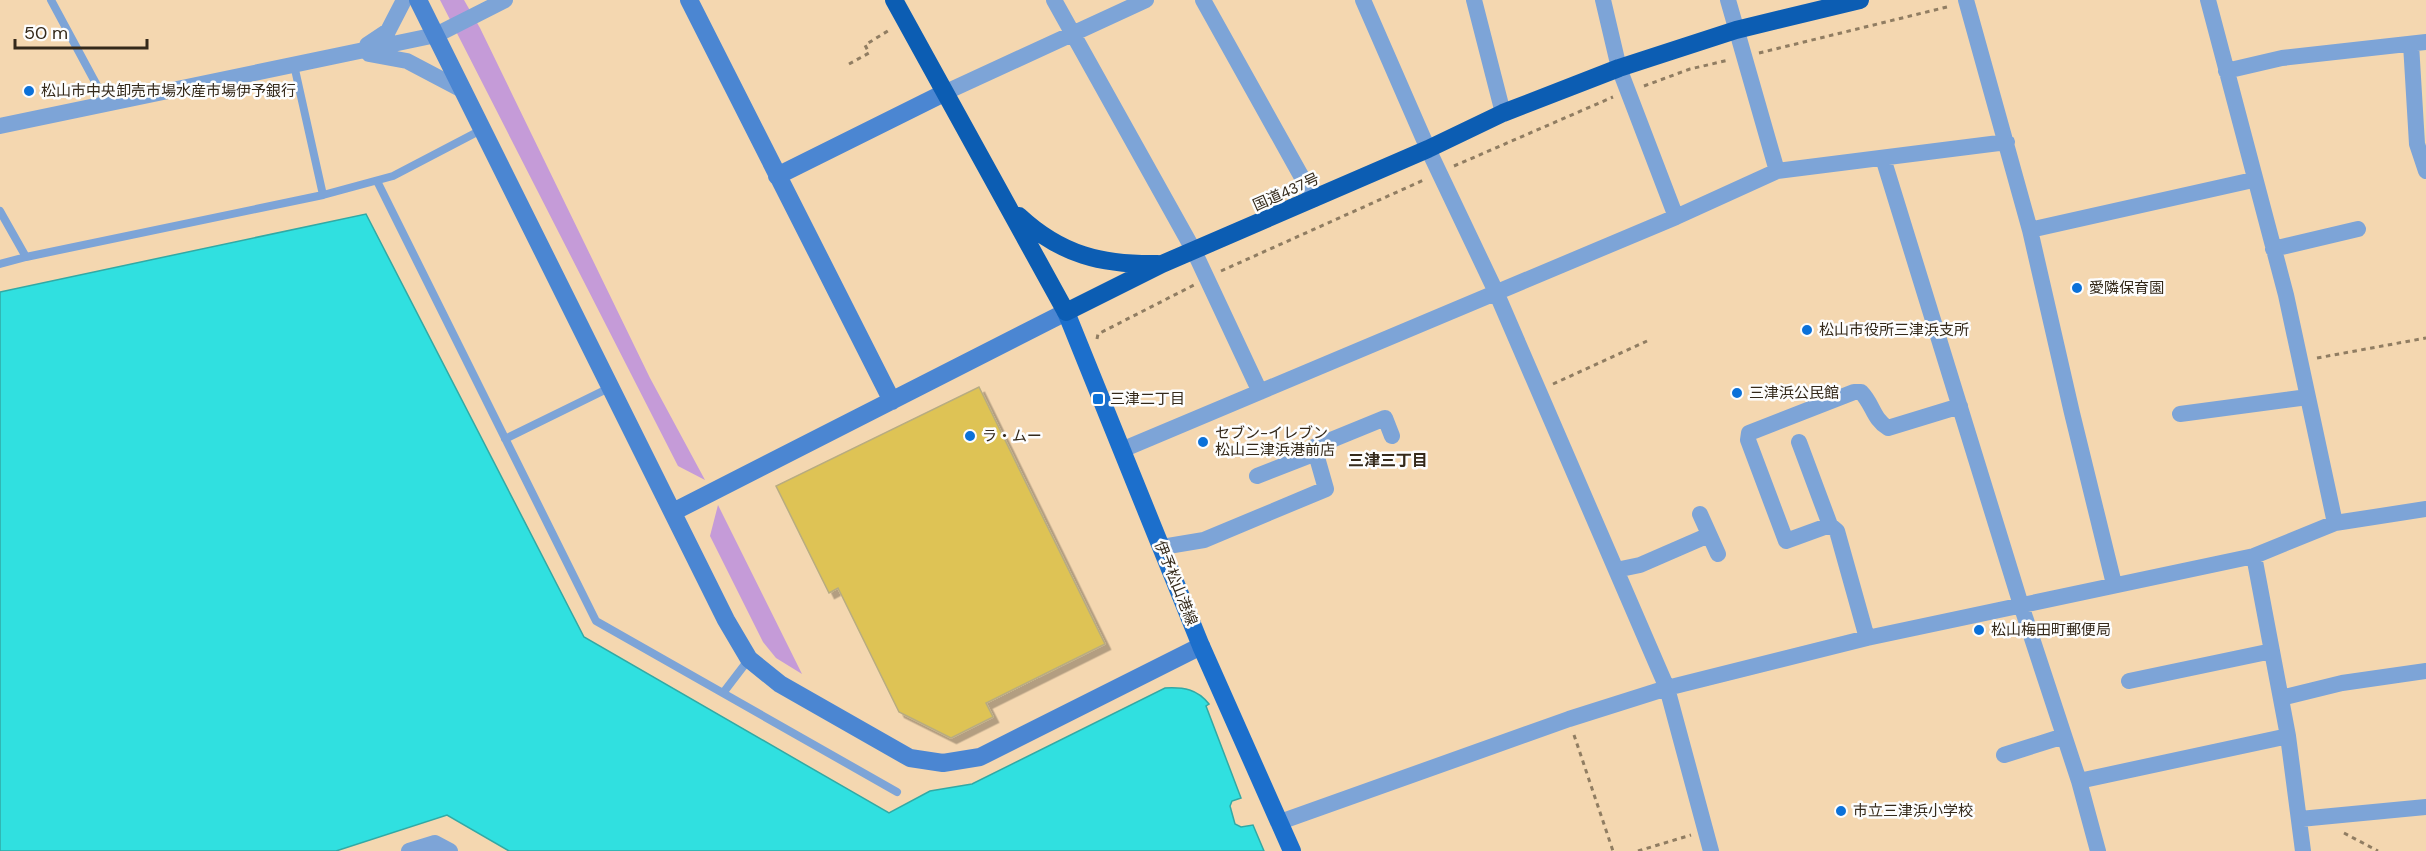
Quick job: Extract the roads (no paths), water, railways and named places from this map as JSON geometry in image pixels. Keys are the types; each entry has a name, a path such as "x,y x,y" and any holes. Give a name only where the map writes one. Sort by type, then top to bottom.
{"highway":[{"path":"894,0 1066,312"},
{"name":"国道437号","path":"1066,312 1162,264 1428,149 1503,113 1619,68 1736,30 1860,0"},
{"path":"1007,204 1039,234 1080,255 1120,265 1162,264"}],"main road":[{"name":"伊予松山港線","path":"1066,312 1124,449 1201,646 1292,851"}],"street":[{"path":"353,52 388,31 404,0"},
{"path":"418,0 726,620 749,659 780,684 910,758 944,763 980,757 1201,646"},
{"path":"0,126 436,35 505,0"},
{"path":"689,0 892,401"},
{"path":"1054,0 1194,252 1260,392"},
{"path":"777,176 944,93 1146,0"},
{"path":"1203,0 1314,199"},
{"path":"1363,0 1428,149 1496,292 1667,688 1711,851"},
{"path":"1474,0 1503,113"},
{"path":"1603,0 1619,68 1676,217"},
{"path":"1728,0 1777,171"},
{"path":"2208,0 2253,180 2273,249 2335,524"},
{"path":"1959,3 2007,142 2114,584"},
{"path":"2226,71 2282,57 2419,43 2417,144 2426,171"},
{"path":"353,52 406,61 464,91"},
{"path":"1124,449 1676,217 1777,171 2007,142"},
{"path":"1883,158 2021,605 2079,781 2098,851"},
{"path":"2030,230 2253,180"},
{"path":"2273,249 2358,229"},
{"path":"673,512 1066,312"},
{"path":"1830,525 1786,542 1748,440 1749,433 1854,392 1861,392 1868,399 1879,422 1888,428 1960,406"},
{"path":"2180,414 2308,397"},
{"path":"1162,548 1204,540 1326,489 1314,447 1385,418 1392,436"},
{"path":"1799,442 1830,525 1838,531 1867,638"},
{"path":"1257,476 1316,453"},
{"path":"1280,822 1569,719 1667,688 1867,638 2254,556 2335,524 2426,509"},
{"path":"1700,514 1718,554"},
{"path":"1616,570 1640,565 1709,535"},
{"path":"2254,556 2288,736 2308,819 2303,851"},
{"path":"2129,681 2272,651"},
{"path":"2281,698 2342,683 2426,671"},
{"path":"2004,755 2064,736"},
{"path":"2079,781 2288,736"},
{"path":"2308,819 2426,807"},
{"path":"409,851 435,843 450,851"}],"lane":[{"path":"51,0 107,104"},
{"path":"294,65 323,195"},
{"path":"0,264 323,195 377,181 393,176 483,129"},
{"path":"377,181 596,621 897,792"},
{"path":"0,211 26,257"},
{"path":"505,439 611,387"},
{"path":"723,693 749,659"}],"water":[{"path":"366,214 584,637 889,813 930,791 972,784 1165,688 1190,690 1200,695 1209,704 1206,706 1241,798 1232,801 1230,806 1235,824 1241,827 1253,825 1264,851 509,851 447,815 336,851 0,851 0,292"}],"place":[{"name":"松山市中央卸売市場水産市場伊予銀行","path":"29,91"},
{"name":"愛隣保育園","path":"2077,288"},
{"name":"松山市役所三津浜支所","path":"1807,330"},
{"name":"三津浜公民館","path":"1737,393"},
{"name":"三津二丁目","path":"1098,399"},
{"name":"ラ・ムー","path":"970,436"},
{"name":"セブン-イレブン 松山三津浜港前店","path":"1203,442"},
{"name":"松山梅田町郵便局","path":"1979,630"},
{"name":"市立三津浜小学校","path":"1841,811"}],"district":[{"name":"三津三丁目","path":"1388,460"}]}
